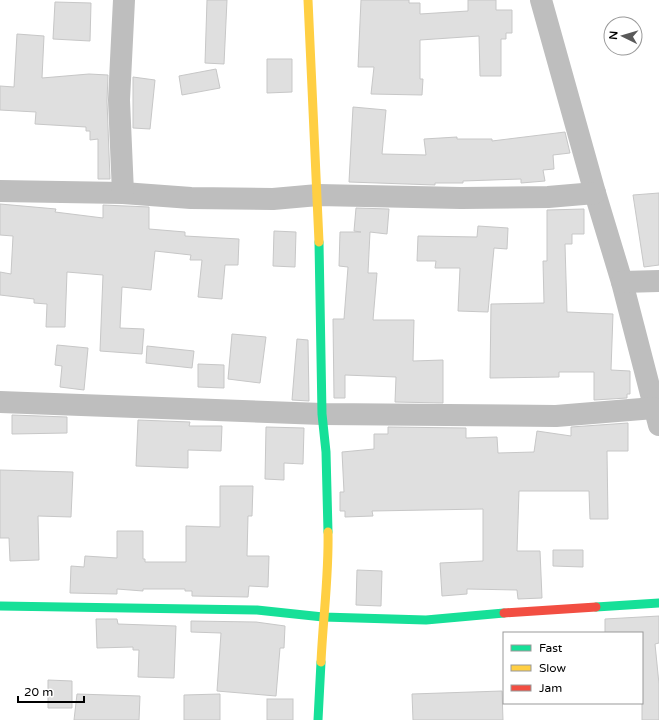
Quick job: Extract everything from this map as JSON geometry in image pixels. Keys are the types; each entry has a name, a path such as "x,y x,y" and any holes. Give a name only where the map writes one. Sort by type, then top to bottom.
{"street":[{"path":"123,193 119,100 124,0"},
{"path":"308,0 318,195 322,414 326,452 329,567 323,617 318,720"},
{"path":"0,402 322,414 657,416 622,282 594,193 541,0"},
{"path":"0,191 123,193 191,198 273,199 318,195 461,198 548,197 594,193"},
{"path":"622,282 659,281"},
{"path":"0,606 249,610 323,617 426,620 526,611 659,603"}],"building":[{"path":"207,0 227,0 224,64 205,63"},
{"path":"361,0 409,0 409,3 420,3 420,14 468,11 468,0 496,0 496,10 512,10 512,33 506,33 506,39 501,39 501,76 480,76 479,36 420,40 420,79 423,79 422,95 371,94 374,67 358,67"},
{"path":"55,2 91,3 90,41 53,39"},
{"path":"17,34 44,36 42,78 89,74 108,75 107,101 110,179 98,179 98,139 90,140 90,131 86,131 86,127 35,124 36,112 0,110 0,86 14,87"},
{"path":"267,59 292,59 292,92 267,93"},
{"path":"216,69 220,88 182,95 179,76"},
{"path":"133,77 155,80 150,129 133,128"},
{"path":"353,107 386,110 382,154 426,155 424,139 457,137 457,139 492,139 492,141 565,132 570,153 553,155 554,169 543,170 545,181 521,183 521,179 463,181 463,183 435,183 435,185 349,182"},
{"path":"659,193 659,265 644,267 633,195"},
{"path":"0,204 56,209 55,212 103,218 103,205 149,207 149,229 185,232 185,236 239,239 238,265 225,265 222,299 198,297 202,260 190,260 191,255 155,251 151,290 122,287 120,328 144,329 142,354 100,351 103,275 67,272 65,327 46,327 47,304 34,303 34,299 0,295 0,272 11,274 13,236 0,235"},
{"path":"356,208 389,209 387,234 370,232 368,273 377,273 373,320 414,320 413,361 443,360 443,403 395,402 396,377 345,375 345,398 334,398 333,319 344,319 348,267 339,266 340,232 361,232 354,231"},
{"path":"584,209 584,234 572,234 572,244 565,244 567,312 613,314 611,370 630,371 630,394 627,394 627,398 594,400 594,372 559,372 559,377 490,378 491,304 544,303 543,261 547,261 547,210"},
{"path":"478,226 508,228 507,249 494,248 488,312 458,311 460,268 435,268 436,261 417,261 418,236 477,237"},
{"path":"274,231 296,232 295,267 273,266"},
{"path":"232,334 266,337 260,383 228,379"},
{"path":"297,339 308,340 309,401 292,400"},
{"path":"57,345 88,348 84,390 60,387 62,366 55,365"},
{"path":"147,346 194,351 192,368 146,363"},
{"path":"198,364 224,365 224,388 198,387"},
{"path":"12,415 67,417 67,433 12,434"},
{"path":"138,420 190,422 189,426 222,426 221,451 188,450 188,468 136,466"},
{"path":"628,423 628,451 607,451 608,519 590,519 589,491 519,491 517,551 540,551 542,598 518,599 517,590 467,589 467,594 442,596 440,563 483,561 483,509 372,511 373,516 345,517 345,511 340,511 340,492 344,492 342,452 374,449 374,434 388,434 388,427 466,428 466,438 497,437 498,453 534,452 537,431 571,436 571,427"},
{"path":"266,427 304,428 303,464 284,463 284,480 265,479"},
{"path":"0,470 73,472 71,517 38,516 39,560 10,561 9,538 0,538"},
{"path":"220,486 253,486 252,516 248,516 247,556 269,556 268,587 249,586 248,597 192,596 192,591 185,591 185,589 143,589 143,591 117,589 117,594 70,593 71,566 84,567 85,556 117,558 117,531 143,531 143,559 145,559 145,562 186,562 186,526 220,527"},
{"path":"553,550 583,550 583,567 553,566"},
{"path":"357,570 382,571 381,606 356,605"},
{"path":"659,616 659,643 655,644 659,684 659,720 642,720 643,632 605,632 605,619"},
{"path":"96,619 117,619 118,624 176,626 174,678 138,677 139,650 133,650 133,647 97,648"},
{"path":"191,621 256,622 285,626 284,648 280,648 276,696 217,691 221,633 191,632"},
{"path":"48,680 72,681 72,708 48,708"},
{"path":"502,691 503,720 413,720 412,694"},
{"path":"77,694 140,696 139,720 74,720"},
{"path":"220,694 220,720 184,720 184,695"},
{"path":"267,699 293,699 293,720 267,720"}],"traffic: fast":[{"path":"319,242 322,414 326,452 328,532"},
{"path":"596,607 659,603"},
{"path":"0,606 257,610 323,617 426,620 504,613"},
{"path":"318,720 321,662"}],"traffic: slow":[{"path":"308,0 319,242"},
{"path":"321,662 327,580 328,532"}],"traffic: jam":[{"path":"504,613 596,607"}]}
